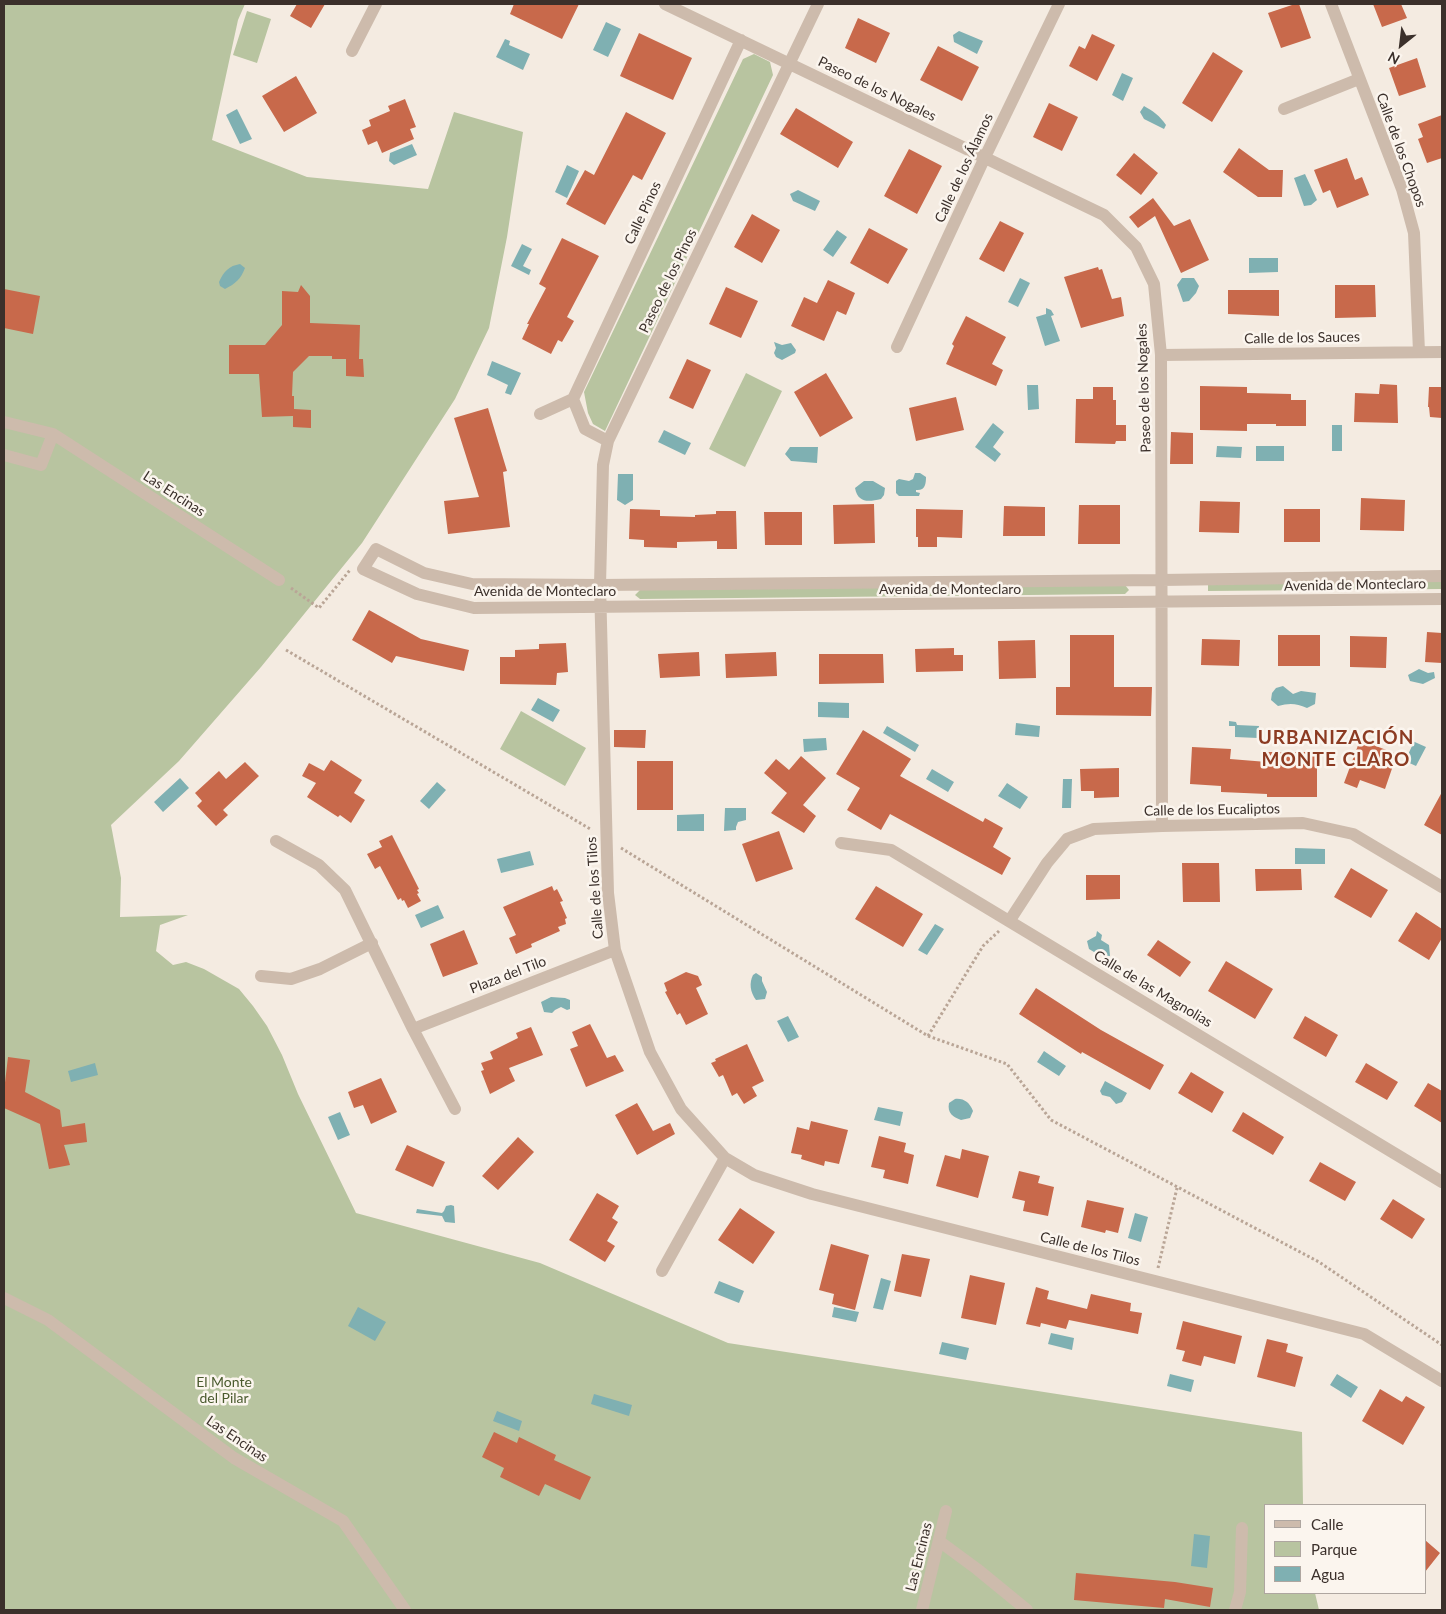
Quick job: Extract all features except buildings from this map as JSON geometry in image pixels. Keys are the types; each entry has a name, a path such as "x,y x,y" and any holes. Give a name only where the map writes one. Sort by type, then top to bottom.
{"street":[{"path":"352,51 376,4"},
{"name":"Paseo de los Nogales","path":"665,4 1104,215 1136,247 1154,284 1161,355 1162,826"},
{"name":"Paseo de los Pinos","path":"600,585 603,465 608,441 818,4"},
{"name":"Calle de los Álamos","path":"897,346 1059,4"},
{"name":"Calle de los Chopos","path":"1331,4 1402,189 1414,233 1418,352"},
{"name":"Calle Pinos","path":"573,399 741,40"},
{"path":"1284,109 1359,79"},
{"name":"Calle de los Sauces","path":"1161,355 1442,352"},
{"path":"540,414 573,399 585,429 608,441"},
{"name":"Las Encinas","path":"4,422 53,434 279,580"},
{"path":"4,455 41,465 53,434"},
{"name":"Avenida de Monteclaro","path":"1442,576 600,585 472,584 424,573 376,549 363,569 417,594 474,608 1442,599"},
{"name":"Calle de los Tilos","path":"600,585 608,893 615,950 650,1052 682,1109 725,1158 754,1175 812,1194 1364,1334 1442,1381"},
{"name":"Calle de los Eucaliptos","path":"1010,920 1048,863 1067,839 1094,829 1303,823 1353,834 1442,887"},
{"path":"276,841 319,865 346,890 412,1029 456,1109"},
{"name":"Calle de las Magnolias","path":"841,843 891,850 1442,1182"},
{"path":"261,976 291,979 320,969 372,943"},
{"name":"Plaza del Tilo","path":"412,1029 615,950"},
{"path":"662,1271 725,1158"},
{"name":"Las Encinas","path":"4,1298 48,1320 234,1458 343,1521 405,1610"},
{"name":"Las Encinas","path":"922,1610 946,1510"},
{"path":"1235,1610 1240,1592 1242,1528"},
{"path":"938,1541 977,1569 1027,1610"}],"path":[{"path":"279,580 319,608 354,566 363,569"},
{"path":"286,650 606,838 928,1036 1006,1064 1051,1120 1318,1262 1442,1345"},
{"path":"928,1036 983,946 1010,920"},
{"path":"1155,1280 1177,1188"}],"green space":[{"name":"El Monte del Pilar","path":"4,4 245,4 238,20 212,140 307,177 428,189 454,112 523,132 507,237 489,328 455,399 362,543 261,667 179,761 111,825 121,878 120,917 188,915 160,925 156,951 173,965 186,962 204,969 239,989 253,1006 267,1026 282,1055 298,1094 356,1213 540,1263 728,1343 1302,1432 1303,1504 1264,1504 1264,1594 1315,1594 1319,1610 4,1610"},
{"path":"247,11 271,19 257,63 233,55"},
{"path":"754,54 770,62 773,75 605,431 593,424 588,413 584,392 743,59"},
{"path":"746,373 782,391 745,467 709,449"},
{"path":"1442,581 1442,589 1208,591 1208,584"},
{"path":"1125,585 1129,590 1125,594 640,599 635,595 640,590"},
{"path":"521,711 586,748 565,786 500,749"}],"water":[{"path":"606,22 621,29 608,57 593,50"},
{"path":"959,31 983,41 977,54 954,42 953,35"},
{"path":"505,39 510,41 509,45 530,54 523,70 496,57"},
{"path":"1122,73 1133,78 1123,101 1112,95"},
{"path":"1144,106 1161,119 1166,125 1164,129 1144,119 1140,112"},
{"path":"237,109 252,139 240,144 226,115"},
{"path":"412,144 417,155 394,165 389,161 390,153"},
{"path":"567,165 579,171 567,198 555,192"},
{"path":"1305,174 1317,200 1311,205 1304,206 1294,178"},
{"path":"798,190 820,201 815,211 793,201 790,194"},
{"path":"837,230 847,237 833,257 823,250"},
{"path":"522,244 532,249 523,266 531,270 529,275 511,266"},
{"path":"1249,258 1278,258 1278,272 1249,273"},
{"path":"240,264 245,268 237,281 225,289 220,286 219,282 225,272 233,266"},
{"path":"1020,278 1030,283 1018,307 1008,302"},
{"path":"1182,278 1194,278 1199,286 1189,301 1183,302 1177,285"},
{"path":"1046,308 1051,310 1054,315 1051,316 1060,341 1045,346 1036,317 1046,314"},
{"path":"774,342 782,345 791,343 796,350 795,353 782,360 776,357"},
{"path":"492,361 521,373 511,395 505,393 508,385 487,375"},
{"path":"1027,385 1038,385 1039,409 1028,410"},
{"path":"993,423 1004,432 993,447 1001,454 995,462 975,447"},
{"path":"1332,425 1342,425 1342,451 1332,451"},
{"path":"664,430 691,443 685,455 658,442"},
{"path":"1217,446 1242,447 1241,458 1216,457"},
{"path":"1256,446 1284,446 1284,461 1256,461"},
{"path":"790,447 818,447 817,463 791,461 785,454"},
{"path":"915,473 920,473 926,477 923,488 916,490 916,492 920,493 919,496 899,496 896,493 896,481 899,479 909,481 913,479"},
{"path":"618,474 633,474 633,500 625,505 617,500"},
{"path":"864,481 873,481 885,488 881,499 868,501 858,496 855,488"},
{"path":"1419,669 1428,673 1434,672 1435,678 1423,684 1410,681 1408,675"},
{"path":"1283,686 1293,694 1301,691 1316,693 1315,704 1307,708 1292,704 1278,706 1271,700 1272,693 1276,688"},
{"path":"538,698 560,710 553,722 531,710"},
{"path":"818,702 849,703 849,718 818,717"},
{"path":"1229,721 1236,722 1237,725 1259,726 1258,738 1235,737 1235,726 1229,726"},
{"path":"1016,723 1040,726 1039,737 1015,735"},
{"path":"887,726 919,745 915,752 883,733"},
{"path":"826,738 827,750 804,752 803,739"},
{"path":"1408,739 1426,747 1416,766 1405,761 1412,746 1406,743"},
{"path":"932,769 954,782 948,792 926,779"},
{"path":"180,778 189,788 163,812 154,802"},
{"path":"1063,779 1072,779 1071,808 1062,808"},
{"path":"437,782 446,790 429,809 420,801"},
{"path":"1007,783 1028,797 1020,809 998,796"},
{"path":"725,808 746,808 746,820 738,822 736,830 724,831"},
{"path":"704,814 704,831 677,831 677,815"},
{"path":"1295,848 1325,849 1325,864 1295,864"},
{"path":"530,851 534,865 501,873 497,859"},
{"path":"438,905 444,918 421,928 415,915"},
{"path":"935,924 944,929 927,955 918,950"},
{"path":"1097,931 1102,935 1101,940 1109,945 1110,956 1099,955 1089,949 1087,941 1096,936"},
{"path":"756,973 762,977 767,992 765,999 756,1000 752,994 751,981"},
{"path":"551,997 570,1000 570,1009 567,1010 561,1007 552,1013 544,1012 541,1002"},
{"path":"788,1016 799,1037 788,1042 777,1021"},
{"path":"1044,1051 1066,1066 1059,1076 1037,1062"},
{"path":"95,1063 98,1075 71,1082 68,1071"},
{"path":"1105,1081 1127,1093 1122,1102 1116,1104 1110,1097 1102,1095 1100,1091"},
{"path":"955,1099 964,1100 970,1106 973,1111 970,1118 961,1120 951,1114 949,1103"},
{"path":"878,1107 903,1112 900,1126 874,1120"},
{"path":"340,1112 350,1135 338,1140 328,1117"},
{"path":"446,1206 454,1206 455,1223 445,1222 442,1216 416,1213 417,1209 442,1213"},
{"path":"1135,1213 1148,1217 1141,1242 1128,1238"},
{"path":"881,1278 891,1281 883,1310 873,1308"},
{"path":"719,1281 744,1291 739,1303 714,1293"},
{"path":"358,1307 386,1322 375,1341 348,1326"},
{"path":"834,1307 859,1312 856,1322 832,1317"},
{"path":"1051,1333 1074,1338 1072,1350 1048,1344"},
{"path":"942,1342 969,1348 966,1360 939,1354"},
{"path":"1170,1374 1194,1380 1191,1392 1167,1386"},
{"path":"1337,1374 1358,1387 1351,1398 1330,1385"},
{"path":"594,1394 632,1405 629,1416 591,1404"},
{"path":"497,1411 522,1421 519,1431 493,1421"},
{"path":"1194,1534 1210,1536 1207,1568 1191,1566"}],"district":[{"name":"URBANIZACIÓN MONTE CLARO","path":"1336,749"}]}
